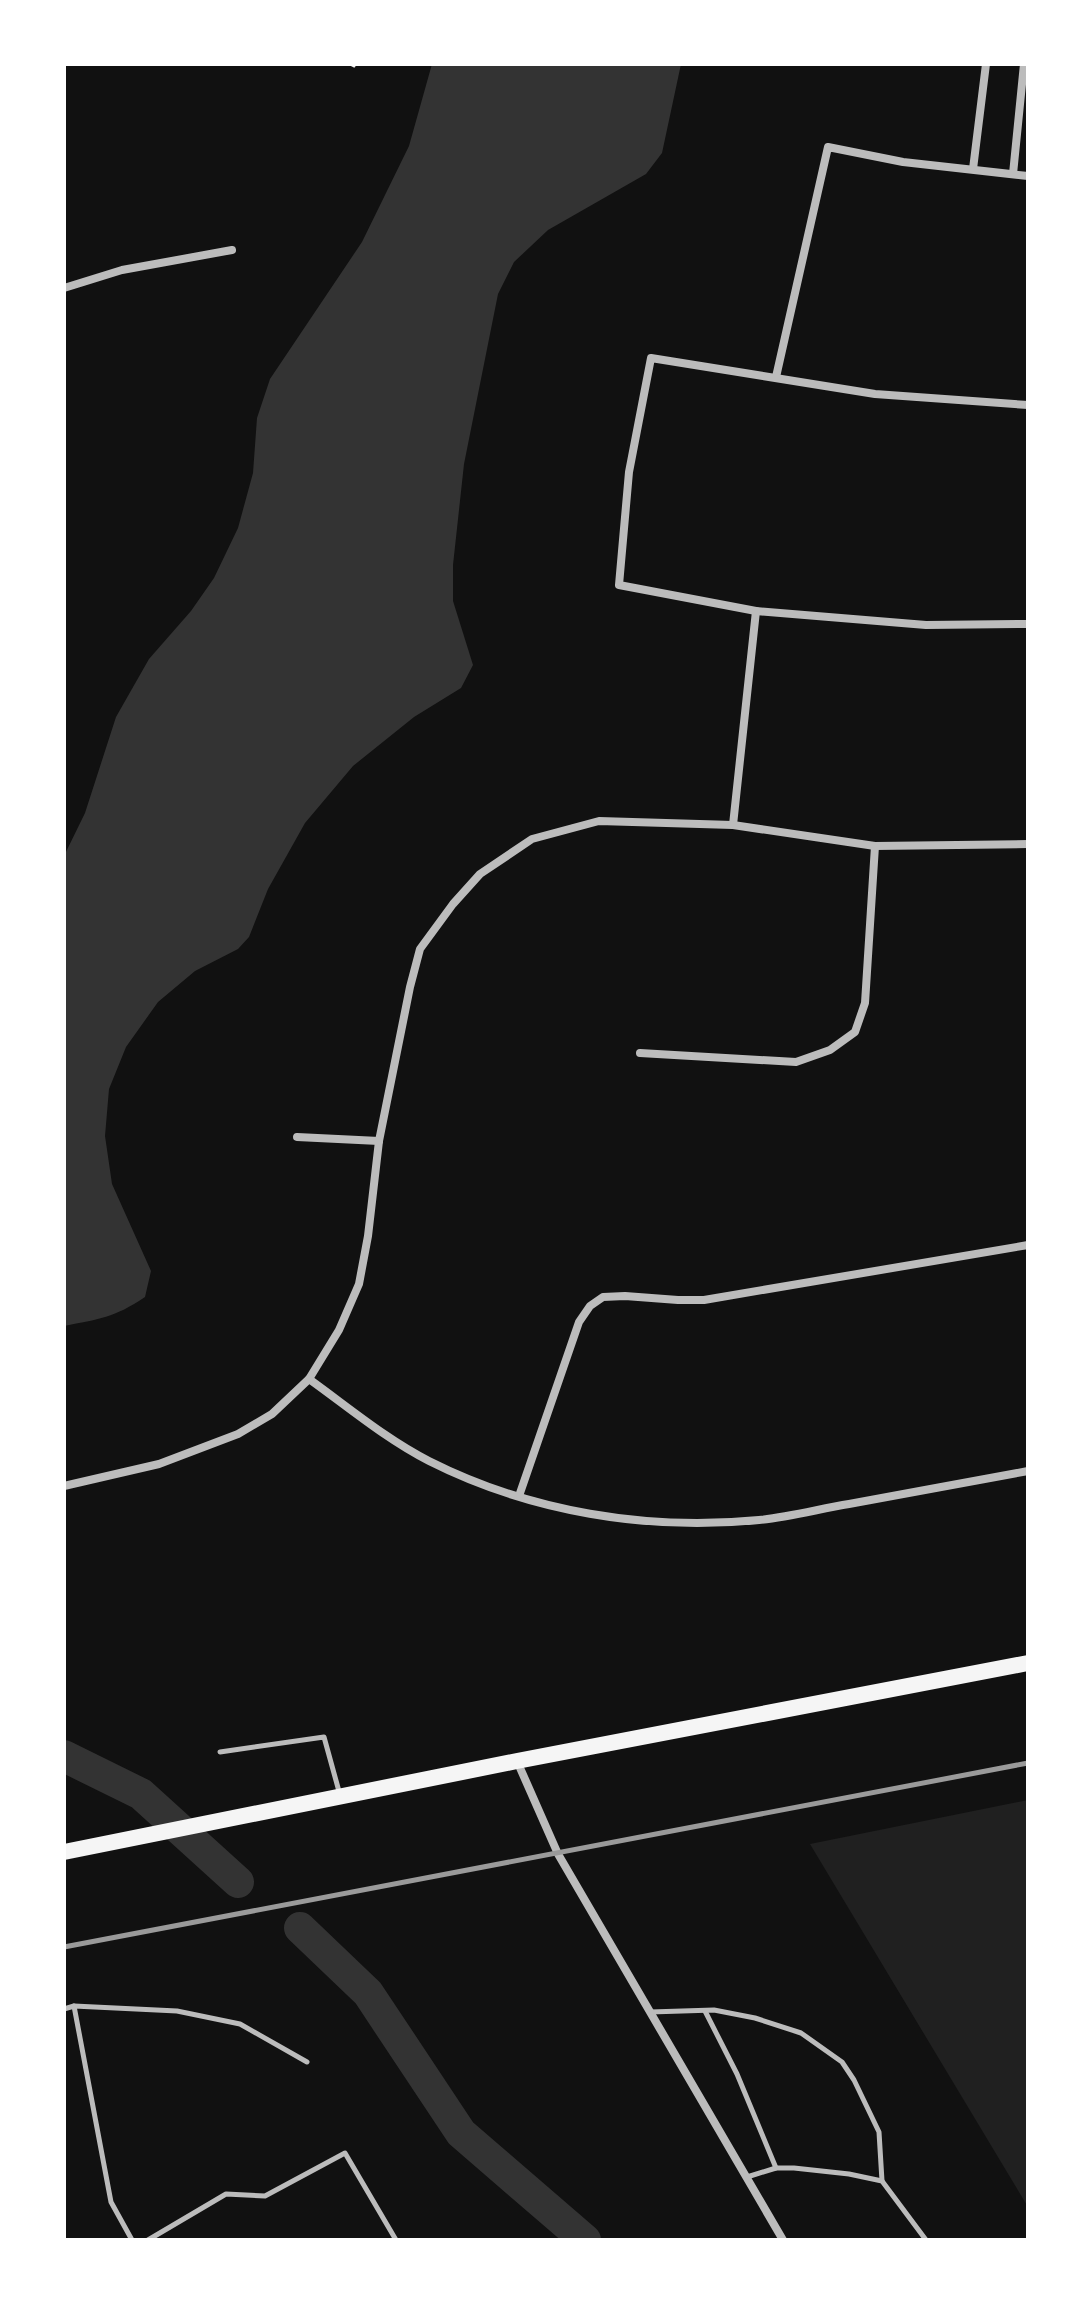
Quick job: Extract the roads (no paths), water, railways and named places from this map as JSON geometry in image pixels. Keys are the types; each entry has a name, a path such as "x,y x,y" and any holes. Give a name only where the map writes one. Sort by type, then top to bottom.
{"main road":[{"path":"64,1852 1028,1663"}],"street":[{"path":"973,169 986,64"},
{"path":"1013,174 1024,64"},
{"path":"776,377 828,147 903,162 1028,176"},
{"path":"64,288 122,270 232,250"},
{"path":"1028,405 875,394 651,358 629,472 619,585 756,611 926,625 1028,624"},
{"path":"733,825 756,611"},
{"path":"64,1486 159,1464 238,1434 272,1414 309,1379 339,1330 359,1284 379,1141 420,949 480,874 532,839 599,821 733,825 875,846 1028,844"},
{"path":"640,1053 796,1062 830,1050 855,1032 865,1003 875,846"},
{"path":"297,1137 379,1141"},
{"path":"519,1496 579,1322 590,1306 603,1297 704,1300 1028,1245"},
{"path":"309,1379 427,1460 519,1496 603,1517 648,1521 760,1520 1028,1471"},
{"path":"517,1761 558,1854 783,2240"}],"lane":[{"path":"220,1752 324,1737 340,1796"},
{"path":"64,2009 74,2006 177,2011 240,2024 307,2062"},
{"path":"74,2006 111,2202 132,2240"},
{"path":"650,2012 714,2010 755,2018 801,2033 842,2062 879,2132 882,2181 926,2240"},
{"path":"705,2011 737,2074 776,2168"},
{"path":"148,2240 226,2194 265,2196 345,2153 396,2240"},
{"path":"746,2177 776,2168 849,2174 882,2181"}],"waterway":[{"path":"64,1756 141,1794 238,1882"},
{"path":"300,1928 368,1993 461,2133 585,2240"}],"railway":[{"path":"64,1947 1028,1763"}]}
